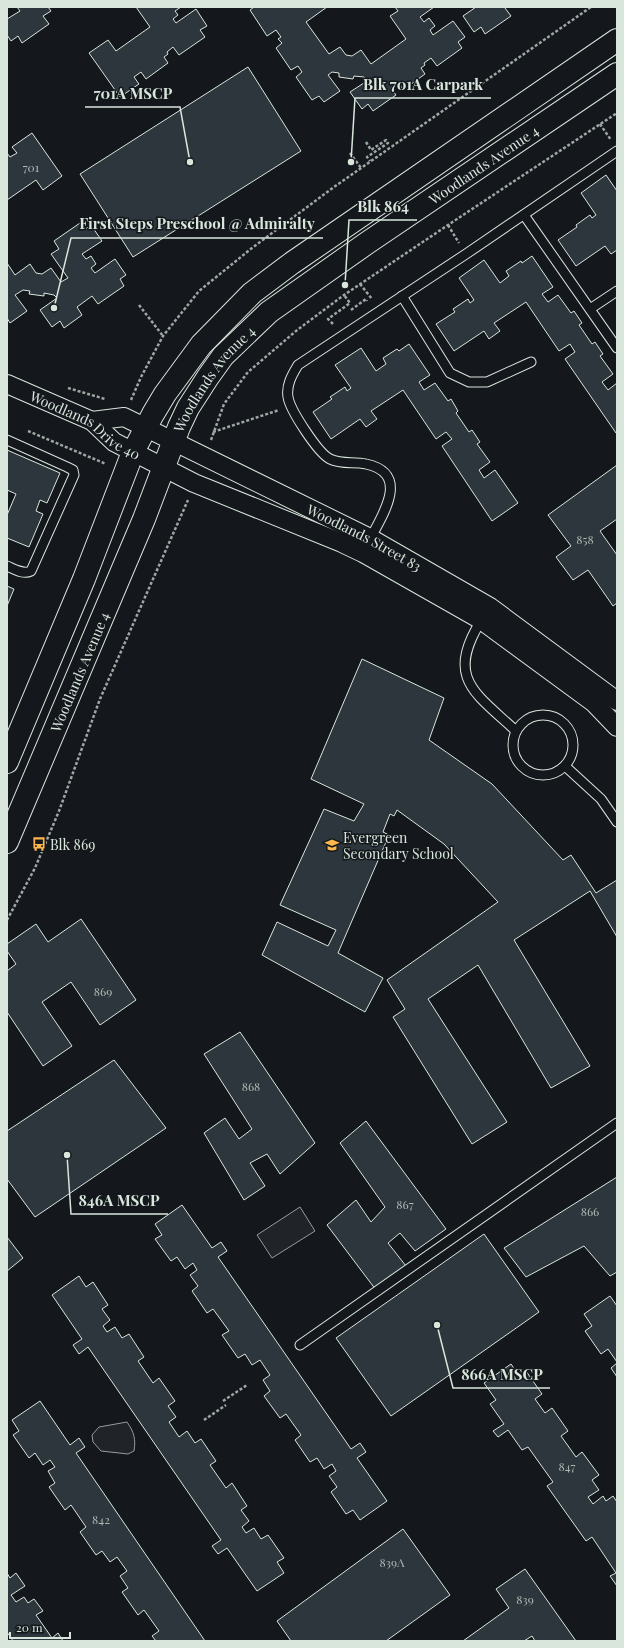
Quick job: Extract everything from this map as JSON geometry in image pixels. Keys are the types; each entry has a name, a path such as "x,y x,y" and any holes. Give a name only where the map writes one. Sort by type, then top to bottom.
{"main road":[{"name":"Woodlands Avenue 4","path":"7,762 84,580 133,452 165,394 201,345 252,293 292,263 617,40"},
{"name":"Woodlands Avenue 4","path":"7,842 144,519 188,408 223,356 269,312 367,243 617,74"}],"street":[{"name":"Woodlands Drive 40","path":"7,384 92,422 114,442 164,467"},
{"name":"Woodlands Street 83","path":"92,422 124,417 146,427 367,546 485,614 617,701"},
{"name":"Woodlands Street 83","path":"164,467 194,483 342,543 367,546"},
{"name":"Woodlands Street 83","path":"485,614 594,703 617,727"}],"lane":[{"path":"367,546 390,498 391,489 389,480 384,473 376,467 358,462 338,462 328,458 307,434 291,406 288,396 289,383 298,365 524,215 617,151"},
{"path":"524,215 617,348"},
{"path":"590,309 617,291"},
{"path":"402,296 450,372 469,382 487,382 531,362"},
{"path":"7,440 73,470 74,475 31,571 27,573 22,572 7,566"},
{"path":"485,614 466,652 464,662 466,674 474,692 516,731"},
{"path":"536,716 552,716 561,721 568,728 572,738 573,748 571,758 558,772 548,775 539,775 529,772 516,759 513,750 513,740 516,731 523,723 536,716"},
{"path":"565,766 601,799 617,822"},
{"path":"300,1345 617,1123"}],"path":[{"path":"128,406 162,336 199,291 252,248 370,161 591,7"},
{"path":"210,443 224,404 248,372 296,331 360,284 617,113"},
{"path":"600,124 606,132"},
{"path":"366,142 371,150 386,140 388,143 367,157 370,161"},
{"path":"350,153 361,168"},
{"path":"448,225 454,236"},
{"path":"360,284 368,294"},
{"path":"338,321 332,325 328,319 350,303 344,295"},
{"path":"349,312 366,299 376,314"},
{"path":"139,305 162,336"},
{"path":"68,388 106,399"},
{"path":"213,432 291,406"},
{"path":"22,429 108,464"},
{"path":"7,920 35,868 59,811 100,699 188,499 195,502"},
{"path":"223,1401 247,1385"},
{"path":"204,1420 226,1405"}],"shaded area":[{"path":"300,1207 315,1231 272,1258 257,1235"},
{"path":"127,1422 134,1436 134,1451 128,1454 101,1451 93,1442 92,1435 99,1427"}],"building":[{"path":"17,7 48,7 51,11 43,16 49,24 22,43 18,36 11,41 7,35 7,19 20,11"},
{"path":"136,7 181,7 175,11 178,15 173,19 176,23 196,9 207,26 200,30 205,37 179,55 173,47 164,57 168,63 146,79 141,72 134,77 139,84 120,97 89,53 108,40 116,51 150,27"},
{"path":"254,7 327,7 306,22 329,54 340,47 346,55 352,56 361,50 371,64 406,39 390,16 398,11 395,7 434,7 420,17 424,22 429,18 435,26 430,30 433,35 453,21 465,37 458,42 462,48 437,66 431,58 424,63 425,65 421,68 425,74 403,90 399,83 391,88 396,95 373,111 368,104 362,109 350,92 367,81 364,77 354,76 353,79 339,77 339,73 332,72 328,75 340,91 324,102 319,96 312,100 296,77 302,72 298,66 291,70 276,48 282,43 278,39 281,37 276,30 267,36 250,10"},
{"path":"476,7 507,7 505,8 511,16 485,34 481,27 474,32 463,16"},
{"path":"248,67 301,151 133,257 80,174"},
{"path":"32,133 62,176 43,190 36,180 7,200 7,153 10,157 17,153 12,147"},
{"path":"606,175 617,191 617,250 611,254 605,246 576,266 558,240 577,227 576,225 590,215 592,218 596,215 581,193"},
{"path":"80,223 84,230 91,225 102,241 82,254 86,259 91,256 96,264 91,268 95,273 115,259 126,275 120,279 124,286 98,304 92,296 77,307 82,315 64,328 60,321 52,327 40,310 57,298 54,295 44,293 44,296 29,294 30,291 23,290 15,295 27,311 10,323 7,318 7,263 15,275 30,264 36,273 42,274 51,268 61,282 68,278 51,254 59,249 54,241"},
{"path":"532,256 553,287 542,294 548,302 558,295 571,313 574,311 582,323 579,325 592,344 595,342 603,354 600,356 613,374 602,382 608,390 617,383 616,433 565,359 575,352 570,344 559,351 526,302 494,323 500,331 489,339 484,331 454,351 436,324 455,312 453,309 468,299 470,303 474,300 459,278 484,260 500,283 509,276 506,271"},
{"path":"409,344 430,375 419,382 424,390 435,383 448,401 451,399 458,411 456,413 469,432 472,430 480,442 477,444 490,462 479,470 484,478 495,470 518,503 492,521 442,446 452,439 446,432 436,439 403,390 371,411 377,419 366,427 360,419 331,439 313,412 332,399 330,397 345,387 347,391 351,388 335,365 361,348 376,371 386,364 383,358 397,349 399,351"},
{"path":"7,450 60,473 47,503 40,500 36,511 43,514 29,547 7,538 7,515 16,494 7,490"},
{"path":"617,465 617,519 600,531 617,555 617,603 613,606 588,570 573,580 556,557 571,546 548,515"},
{"path":"7,586 14,589 7,606"},
{"path":"362,659 444,698 429,740 492,784 563,860 571,855 596,893 617,880 617,937 590,891 514,940 590,1066 551,1088 478,965 428,999 507,1122 472,1144 393,1017 405,1009 387,980 498,902 444,844 397,810 394,816 390,814 383,832 389,835 338,953 383,978 365,1012 262,955 277,922 328,946 336,930 280,905 324,809 354,821 364,804 311,779"},
{"path":"81,919 136,1000 100,1025 71,982 42,1002 72,1046 43,1066 7,1012 7,971 16,964 7,951 7,944 36,924 48,942"},
{"path":"240,1032 315,1143 280,1174 267,1154 250,1163 265,1186 244,1200 204,1133 225,1118 239,1139 252,1129 204,1054"},
{"path":"114,1060 166,1128 35,1217 7,1179 7,1131"},
{"path":"366,1121 446,1229 415,1251 400,1233 388,1243 406,1266 376,1290 327,1225 356,1200 371,1222 385,1207 340,1143"},
{"path":"617,1177 617,1272 610,1276 584,1246 526,1277 504,1248"},
{"path":"182,1205 212,1248 221,1242 227,1251 218,1257 351,1449 360,1443 366,1452 357,1458 387,1501 360,1520 353,1510 346,1514 331,1492 337,1487 329,1476 336,1471 332,1464 324,1469 317,1458 310,1462 295,1440 301,1435 286,1414 280,1418 264,1396 270,1391 263,1380 270,1375 260,1360 252,1365 245,1354 238,1358 222,1335 229,1331 213,1309 207,1313 192,1291 198,1286 190,1275 197,1270 193,1263 185,1269 177,1257 171,1261 155,1239 162,1235 155,1224"},
{"path":"484,1234 539,1312 391,1416 336,1338"},
{"path":"7,1237 23,1258 7,1271"},
{"path":"79,1276 86,1287 93,1282 108,1305 102,1309 110,1320 103,1326 107,1332 115,1327 122,1338 129,1334 144,1357 138,1361 153,1383 159,1378 175,1401 168,1406 176,1417 169,1422 179,1437 187,1431 195,1443 201,1439 216,1461 210,1465 226,1488 232,1483 247,1506 241,1510 249,1521 242,1527 246,1533 254,1528 261,1539 268,1535 284,1558 277,1562 284,1573 257,1591 227,1548 218,1554 212,1546 221,1540 88,1347 79,1354 73,1345 82,1339 52,1295"},
{"path":"610,1296 617,1306 617,1362 608,1349 601,1354 585,1331 592,1326 584,1314"},
{"path":"617,1363 617,1377 611,1368"},
{"path":"511,1364 519,1376 526,1371 542,1394 535,1399 545,1413 552,1408 568,1431 561,1436 576,1457 582,1452 599,1475 592,1480 599,1490 588,1497 593,1504 603,1496 606,1501 613,1496 617,1502 617,1586 610,1576 616,1573 592,1537 586,1541 547,1486 553,1482 528,1447 522,1450 508,1430 498,1437 493,1431 504,1424 490,1404 496,1400 484,1383"},
{"path":"40,1401 70,1445 79,1438 85,1447 76,1453 205,1641 156,1641 152,1636 159,1631 144,1610 138,1615 122,1592 128,1588 120,1576 127,1571 117,1557 110,1562 102,1551 96,1555 80,1532 86,1527 71,1505 65,1510 49,1487 55,1483 48,1471 55,1467 50,1460 43,1465 35,1453 29,1458 13,1435 19,1431 12,1420"},
{"path":"403,1529 450,1595 386,1641 291,1641 277,1621"},
{"path":"525,1569 576,1641 535,1641 532,1636 524,1641 463,1641 509,1608 496,1589"},
{"path":"7,1573 10,1578 16,1573 25,1586 11,1595 16,1602 24,1597 28,1603 34,1599 43,1611 36,1615 52,1638 58,1633 63,1641 13,1641 7,1632"}],"place":[{"name":"701A MSCP","path":"190,162"},
{"name":"Blk 701A Carpark","path":"351,162"},
{"name":"Blk 864","path":"345,285"},
{"name":"First Steps Preschool @ Admiralty","path":"54,308"},
{"name":"Blk 869","path":"39,844"},
{"name":"Evergreen Secondary School","path":"332,845"},
{"name":"846A MSCP","path":"67,1155"},
{"name":"866A MSCP","path":"437,1325"}]}
